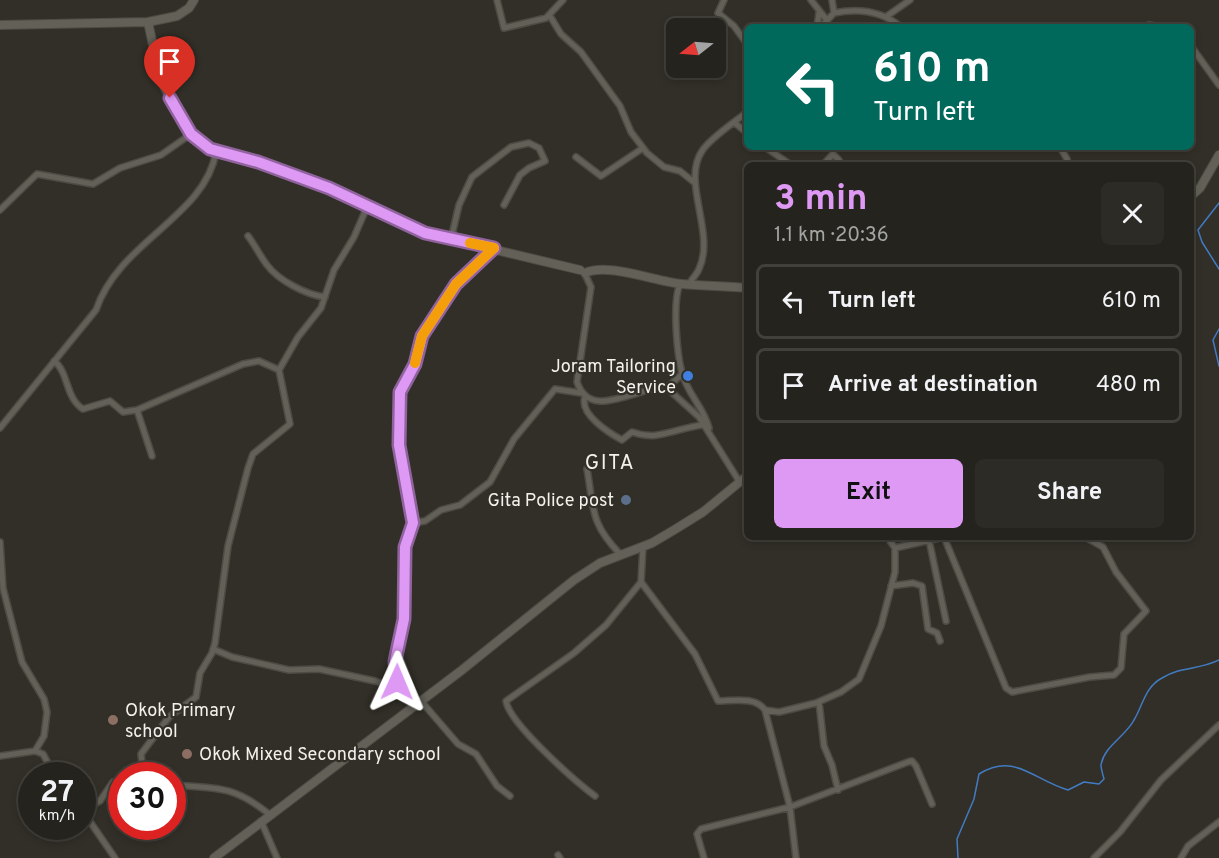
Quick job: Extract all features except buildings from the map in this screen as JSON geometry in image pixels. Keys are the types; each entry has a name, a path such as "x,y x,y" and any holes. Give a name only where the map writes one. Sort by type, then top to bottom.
{"street":[{"path":"0,25 148,22 177,16 189,8 194,0"},
{"path":"498,0 504,28 532,23 550,16 563,0"},
{"path":"724,0 718,13 734,26 744,40"},
{"path":"811,0 826,20"},
{"path":"832,0 834,13"},
{"path":"887,16 910,0"},
{"path":"822,24 834,13 867,11 887,16 897,24"},
{"path":"819,13 819,24"},
{"path":"550,16 561,34 581,52 620,106 631,132 643,148 664,167 680,171 695,183"},
{"path":"148,22 160,78 180,119 204,146 216,152 258,162 329,188 425,233 494,248 583,272 608,271 684,284 744,288"},
{"path":"1194,50 1219,85"},
{"path":"710,433 703,412 682,374 676,301 684,284 699,269 703,255 702,218 695,183 696,165 701,152 744,115"},
{"path":"735,123 744,130"},
{"path":"0,210 37,174 93,184 120,168 161,154 191,134"},
{"path":"451,239 459,205 472,177 511,147 529,142 539,148 545,162 529,168 520,175 504,205"},
{"path":"576,157 601,176 643,148"},
{"path":"769,150 786,162"},
{"path":"0,428 96,310 102,292 115,272 142,243 194,198 210,172 216,152"},
{"path":"825,162 832,154 839,160"},
{"path":"1194,193 1200,188 1219,155"},
{"path":"142,762 141,754 168,717 196,697 200,673 213,649 228,546 248,468 253,454 290,424 279,370 298,337 321,308 334,270 354,237 367,207"},
{"path":"248,236 267,266 315,296 325,297"},
{"path":"494,248 456,284 422,336 415,364 400,392 399,445 413,523 405,547 404,619 395,661 397,682 402,690 458,744 476,754 497,786 510,796"},
{"path":"583,272 591,287 577,382 583,395 585,408 590,415 622,440 632,432 651,438 681,428 704,425"},
{"path":"54,361 60,368 69,393 83,409 110,401 123,412 137,410 243,364 259,361 279,370"},
{"path":"413,523 425,521 441,510 460,505 490,482 514,439 555,389 583,395 594,401 616,400 646,390 667,388 682,374"},
{"path":"214,858 418,703 574,580 600,562 643,547 703,512 743,478 691,408 667,388"},
{"path":"137,410 152,456"},
{"path":"587,470 592,516 607,540 620,554"},
{"path":"765,710 779,712 819,702 841,692 863,674 868,654 881,626 891,586 895,548 889,540"},
{"path":"895,548 929,540 946,621"},
{"path":"945,540 1006,688 1012,692 1090,677 1114,675 1121,668 1124,634 1146,612 1116,572 1103,547 1090,540"},
{"path":"0,542 3,588 22,662 44,699 47,712 44,736 36,751"},
{"path":"595,796 567,775 518,723 506,701 574,653 606,625 641,582 643,547"},
{"path":"641,582 695,654 718,701 752,701 760,704 765,710 790,807 796,858"},
{"path":"891,586 913,583 922,586 928,629 937,633 940,641"},
{"path":"213,649 232,657 289,670 319,669 375,681 402,690"},
{"path":"819,702 824,746 832,765 838,790"},
{"path":"1094,858 1120,832 1161,780 1219,725"},
{"path":"0,756 36,751 43,754 47,762"},
{"path":"704,858 697,834 701,829 790,807 912,761 932,804"},
{"path":"186,785 206,785 225,789 246,797 269,814"},
{"path":"96,803 108,790"},
{"path":"261,821 277,858"},
{"path":"1181,858 1188,846 1219,822"},
{"path":"96,830 115,858"}],"waterway":[{"path":"1219,203 1198,230 1202,242 1219,269"},
{"path":"1219,329 1213,340 1219,366"},
{"path":"958,858 957,839 974,799 979,774 1003,766 1024,770 1068,790 1084,782 1099,784 1104,779 1101,765 1106,752 1130,726 1152,686 1169,674 1219,660"}],"slow traffic":[{"path":"415,363 422,336 456,284 494,248 470,243"}],"place":[{"name":"Joram Tailoring Service","path":"688,376"},
{"name":"Gita Police post","path":"626,500"},
{"name":"Okok Primary school","path":"113,720"},
{"name":"Okok Mixed Secondary school","path":"187,754"}],"district":[{"name":"GITA","path":"610,462"}],"route":[{"path":"170,98 180,119 191,134 204,146 216,152 258,162 329,188 425,233 494,248 456,284 422,336 415,364 400,392 397,405 399,445 413,523 405,547 404,619 402,638 395,661 397,682"}]}
